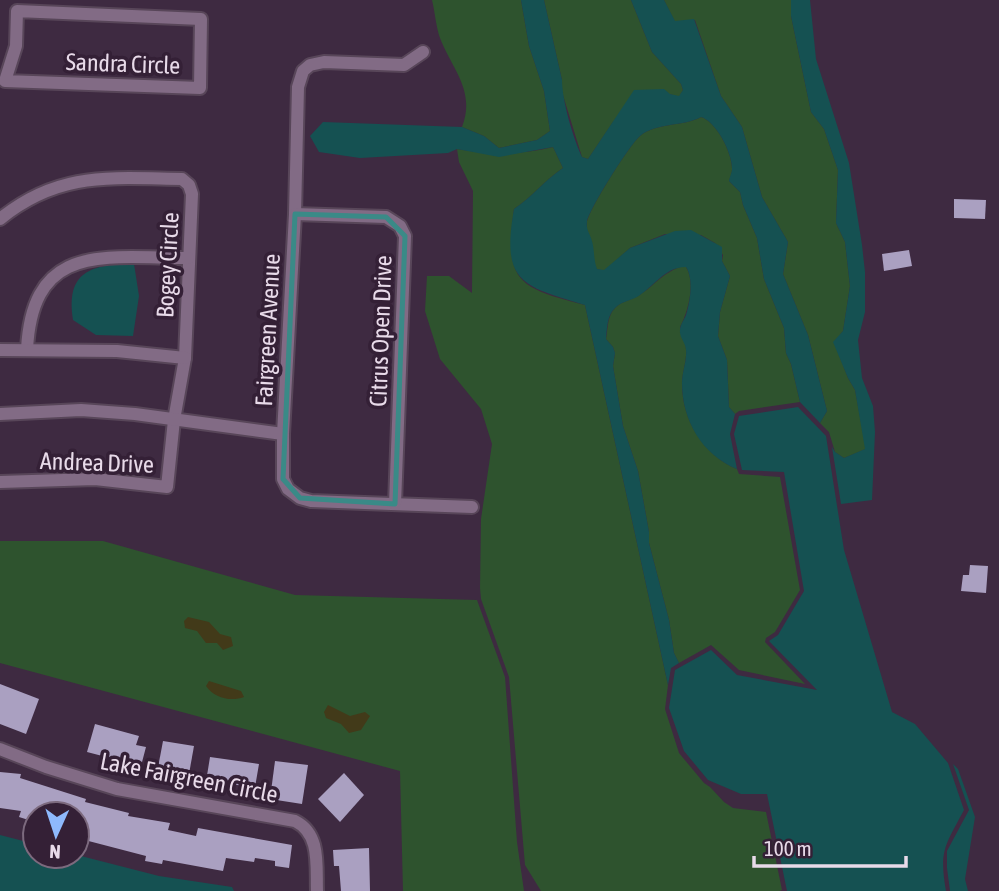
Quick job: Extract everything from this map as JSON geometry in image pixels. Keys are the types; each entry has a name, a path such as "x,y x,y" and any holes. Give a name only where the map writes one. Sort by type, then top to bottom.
{"street":[{"name":"Sandra Circle","path":"17,11 201,19 200,88 2,81 16,46 17,11"},
{"name":"Fairgreen Avenue","path":"0,414 81,410 135,414 284,434 295,214 298,87 303,71 310,65 324,62 404,65 423,52"},
{"name":"Bogey Circle","path":"0,219 37,194 69,183 96,178 181,180 189,185 192,194 185,358 174,421"},
{"name":"Citrus Open Drive","path":"295,214 386,218 400,226 405,236 395,504"},
{"path":"27,349 29,323 38,294 57,272 71,264 99,258 188,258"},
{"path":"0,350 117,351 185,358"},
{"name":"Andrea Drive","path":"0,482 95,479 167,487 174,421"},
{"path":"284,434 283,479 299,498 311,501 472,508"},
{"name":"Lake Fairgreen Circle","path":"0,749 46,767 117,789 295,821 306,826 314,838 317,891"}],"highlighted area":[{"path":"295,214 386,217 405,236 395,504 300,498 283,479"}],"shaded area":[{"path":"432,0 521,0 529,46 544,91 550,131 537,140 499,148 484,136 462,127 466,114 464,91 440,38"},
{"path":"521,0 544,0 569,119 582,157 588,159 634,90 664,89 679,96 683,90 681,84 652,52 631,0 664,0 675,21 694,19 721,96 742,127 762,197 788,242 783,274 808,335 827,411 820,423 800,402 786,353 784,328 764,279 757,238 740,192 729,181 732,163 718,131 701,117 654,129 640,136 610,178 589,215 587,229 597,269 604,270 630,248 675,231 691,230 722,247 722,261 730,276 720,312 718,336 727,360 729,407 735,414 730,434 737,469 714,455 704,445 696,435 686,410 682,383 686,350 680,333 690,291 690,278 686,267 671,271 635,298 617,306 610,314 607,327 606,339 615,353 613,366 623,426 638,471 649,543 669,620 674,653 679,663 671,668 668,685 585,305 531,286 521,278 514,267 511,253 514,209 563,168 553,147 499,157 457,149 448,153 360,158 319,152 310,136 323,122 462,127 484,136 499,148 537,140 550,131 544,91 529,46"},
{"path":"544,0 631,0 652,52 681,84 683,90 679,97 670,94 613,122 588,159 582,157 562,92 562,80"},
{"path":"664,0 791,0 791,16 811,112 824,129 838,170 836,223 845,242 850,286 843,331 834,342 855,390 866,449 844,458 835,452 829,432 820,423 827,411 808,335 783,274 788,242 762,197 742,127 721,96 695,20 675,22"},
{"path":"791,0 810,0 816,59 849,163 865,272 865,312 858,340 862,378 873,406 875,432 872,500 841,504 832,447 844,458 865,449 855,390 833,342 843,331 850,286 845,242 836,223 838,170 824,129 811,112 791,16"},
{"path":"701,117 718,131 730,156 732,170 729,181 740,192 757,238 764,279 784,328 786,353 800,402 739,411 735,414 729,407 727,360 718,336 720,312 730,276 722,261 723,255 715,243 701,235 665,234 630,248 604,271 595,266 588,234 589,216 628,151 640,136 647,132"},
{"path":"553,147 563,168 514,209 511,252 514,267 530,286 585,305 668,685 665,709 679,753 724,802 733,808 766,812 782,890 779,891 541,891 525,865 509,677 481,599 480,588 481,519 492,444 481,409 440,359 425,311 427,276 449,276 472,293 473,191 459,162 457,149 505,153 530,152"},
{"path":"134,264 139,296 133,336 96,335 73,320 73,291 85,274 106,266"},
{"path":"686,267 691,289 686,314 680,327 686,346 682,381 685,409 704,445 725,463 737,469 739,474 780,477 800,590 775,632 766,638 765,642 805,684 739,670 711,645 679,663 674,653 669,620 649,543 638,471 623,426 613,366 615,353 606,339 609,319 615,308 640,295 666,274"},
{"path":"798,407 826,436 844,550 892,712 915,724 948,763 964,810 945,849 943,866 946,891 787,891 767,794 741,794 708,780 684,751 669,708 675,670 711,650 737,675 817,690 769,641 778,635 804,591 784,472 742,470 734,434 739,416"},
{"path":"0,541 103,541 295,595 477,600 505,677 517,842 524,891 403,891 400,771 0,663"},
{"path":"953,764 958,769 975,817 965,879 968,891 950,891 947,868 947,851 969,810"},
{"path":"0,835 21,840 21,870 91,870 91,859 159,876 232,887 234,891 0,891"}],"sand":[{"path":"188,617 209,622 220,634 231,637 233,646 223,650 217,643 206,643 197,631 185,628 184,621"},
{"path":"209,681 241,691 244,697 234,699 218,696 206,686"},
{"path":"328,705 350,716 365,712 370,716 361,730 349,733 341,724 326,718 324,712"}],"building":[{"path":"954,199 986,200 985,219 954,218"},
{"path":"909,250 912,266 884,271 882,254"},
{"path":"970,565 988,566 986,593 961,591 963,575 969,575"},
{"path":"0,684 39,699 26,734 0,724"},
{"path":"95,724 139,736 136,745 146,747 141,766 87,752"},
{"path":"163,741 194,746 187,785 156,778"},
{"path":"210,757 259,764 254,793 242,791 243,786 220,782 218,790 205,788"},
{"path":"275,761 308,765 302,804 270,799"},
{"path":"0,772 21,774 20,778 86,799 21,800 21,811 0,808"},
{"path":"344,773 364,795 340,822 318,799"},
{"path":"91,804 129,813 128,816 170,823 168,830 196,836 198,828 292,845 289,868 275,866 275,861 255,858 254,862 226,858 223,871 163,860 162,864 145,861 146,856 91,842"},
{"path":"369,848 370,891 341,891 339,866 334,866 333,850"}]}
